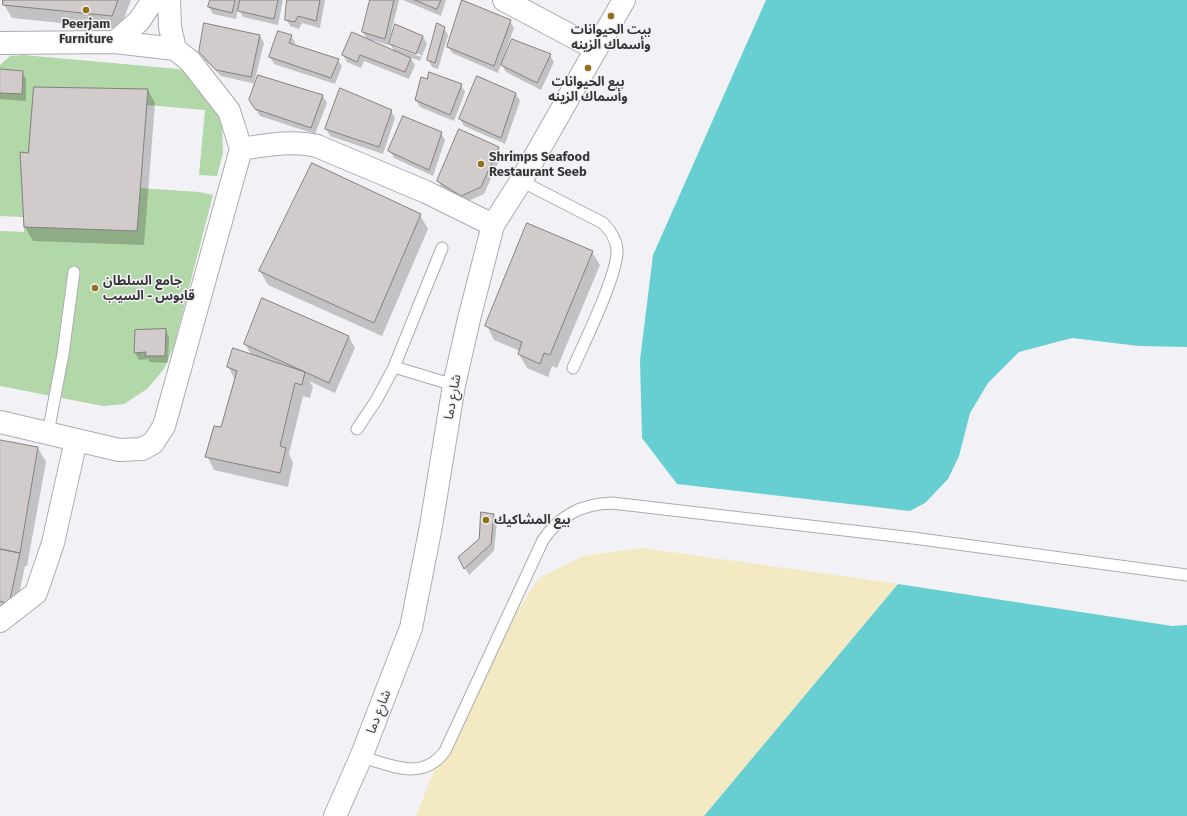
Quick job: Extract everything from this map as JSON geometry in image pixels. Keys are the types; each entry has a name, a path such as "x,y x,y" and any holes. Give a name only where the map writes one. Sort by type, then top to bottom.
{"street":[{"path":"115,42 139,21 154,0"},
{"path":"169,0 170,26 175,50"},
{"path":"504,0 596,49"},
{"name":"شارع دما","path":"335,816 361,757 410,628 431,526 454,386 469,319 494,225 521,181 624,0"},
{"path":"0,43 115,42 175,50 194,66 229,111 241,149 164,426 153,444 142,450 119,450 0,422"},
{"path":"241,149 286,142 304,143 317,146 426,192 494,225"},
{"path":"0,621 36,593 54,544 76,440"}],"lane":[{"path":"521,181 594,217 610,230 616,244 617,259 615,268 573,368"},
{"path":"358,430 394,367 442,248"},
{"path":"48,433 63,354 74,272"},
{"path":"394,367 454,386"},
{"path":"361,757 412,770 431,766 439,759 445,751 543,540 550,529 561,519 585,506 598,504 628,505 913,538 1187,575"}],"green space":[{"name":"جامع السلطان قابوس - السيب","path":"24,55 179,69 194,76 213,98 222,127 223,153 217,176 199,175 205,110 147,105 140,188 199,192 213,195 174,346 164,369 147,389 124,404 103,406 0,386 0,231 24,232 23,217 0,216 0,93 22,94 23,71 0,69 0,65 10,56"}],"sand":[{"path":"643,548 898,584 704,816 416,816 464,694 538,579 583,556"}],"water":[{"path":"766,0 1187,0 1187,347 1139,346 1072,338 1019,352 988,383 970,413 959,456 948,479 925,503 910,511 677,484 642,438 640,360 653,255"},
{"path":"898,584 1172,626 1187,625 1187,816 704,816"}],"building":[{"name":"Peerjam Furniture","path":"3,0 118,0 112,16 3,5"},
{"path":"210,0 235,0 232,13 208,7"},
{"path":"240,0 278,0 274,19 238,11"},
{"path":"287,0 320,0 316,21 298,16 295,22 285,20"},
{"path":"370,0 394,0 385,39 362,32"},
{"path":"415,0 441,0 437,9"},
{"path":"462,0 511,20 494,66 447,47"},
{"path":"204,23 260,35 251,77 216,70 199,52"},
{"path":"437,23 445,27 435,63 427,60"},
{"path":"395,24 423,36 416,54 389,44"},
{"path":"278,31 292,35 289,43 339,59 331,78 269,57"},
{"path":"352,32 411,58 405,72 360,55 357,62 342,55"},
{"path":"512,39 551,54 537,83 501,65"},
{"path":"0,69 23,71 22,94 0,93"},
{"path":"429,72 462,84 450,115 415,100 421,77 427,79"},
{"path":"258,75 323,95 311,128 255,109 249,100"},
{"path":"477,76 516,93 501,138 459,119"},
{"path":"34,87 148,89 137,231 24,227 20,152 28,153"},
{"path":"340,88 392,110 379,147 325,129"},
{"path":"403,116 442,132 429,170 388,151"},
{"path":"459,129 499,147 481,187 461,196 437,181"},
{"path":"312,163 421,214 374,323 259,271"},
{"path":"527,223 593,251 550,355 544,353 540,364 518,354 522,342 485,326"},
{"path":"262,298 349,336 329,383 244,344"},
{"path":"166,329 165,356 145,356 146,352 134,353 135,330"},
{"path":"233,348 305,372 302,385 295,383 280,446 286,448 280,473 205,457 214,426 221,427 237,371 227,367"},
{"path":"0,440 38,447 20,553 0,549"},
{"path":"481,512 494,514 491,544 464,569 458,557 479,539"},
{"path":"0,549 20,553 9,604 0,601"}],"place":[{"name":"Peerjam Furniture","path":"86,10"},
{"name":"بيت الحيوانات وأسماك الزينه","path":"611,16"},
{"name":"بيع الحيوانات وأسماك الزينه","path":"588,68"},
{"name":"Shrimps Seafood Restaurant Seeb","path":"481,164"},
{"name":"جامع السلطان قابوس - السيب","path":"95,288"},
{"name":"بيع المشاكيك","path":"486,520"}]}
